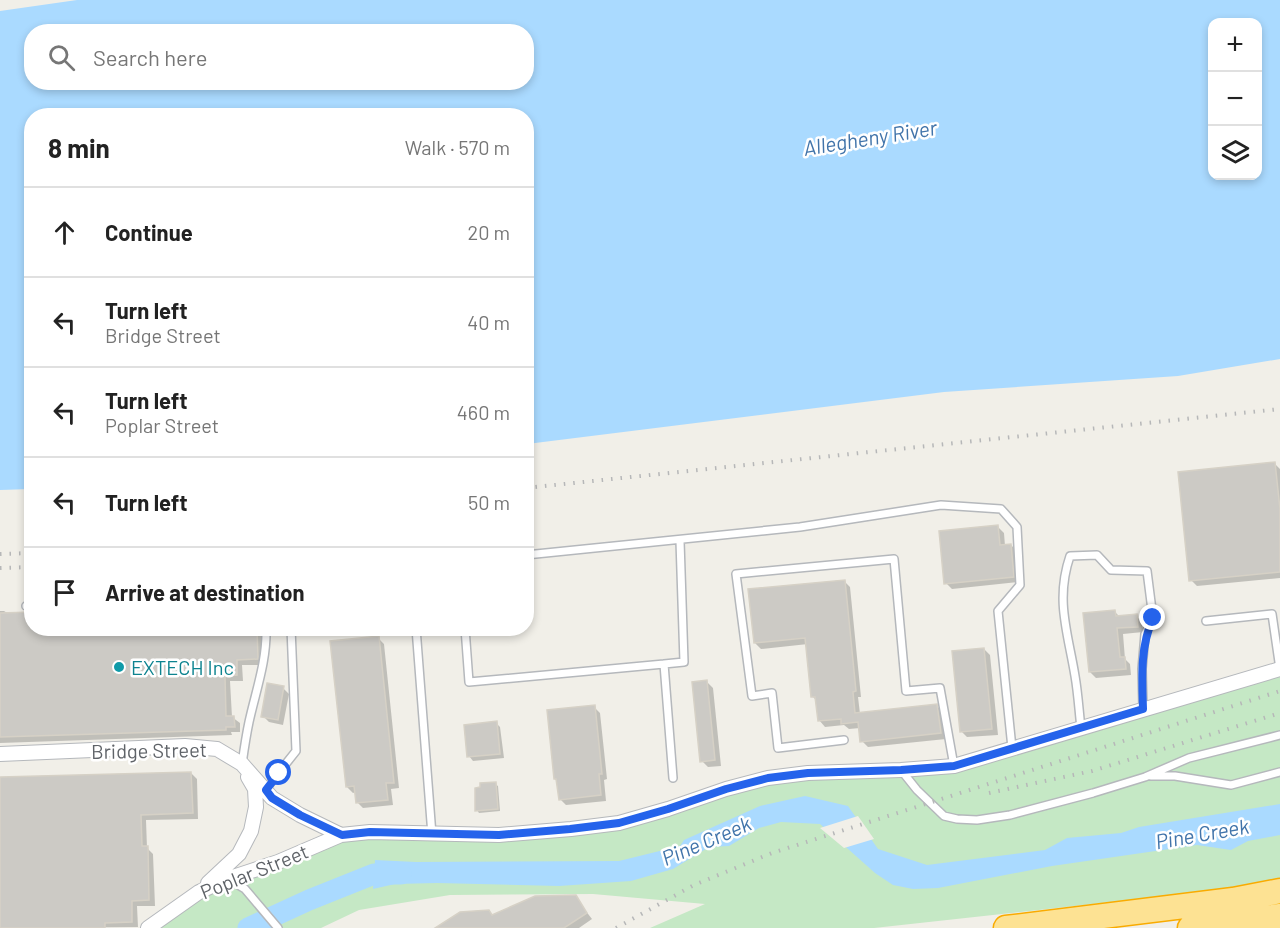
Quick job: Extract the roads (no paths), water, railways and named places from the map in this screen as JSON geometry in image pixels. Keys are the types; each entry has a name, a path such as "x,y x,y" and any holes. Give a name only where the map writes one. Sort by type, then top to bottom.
{"highway":[{"path":"1006,928 1233,900 1280,891"},
{"path":"1190,928 1280,916"}],"street":[{"name":"Poplar Street","path":"148,928 199,892 342,835 370,832 499,835 570,829 619,823 768,778 808,773 954,766 1280,669"},
{"name":"Bridge Street","path":"0,754 185,746 217,749 242,764 272,798 300,815 342,835"},
{"path":"199,892 239,854 251,831 256,807 255,789 242,764"}],"lane":[{"path":"534,554 800,527 941,506 1001,509 1017,527 1020,585 998,611 1012,748"},
{"path":"466,636 469,682 684,662 680,541"},
{"path":"1081,728 1075,677 1063,619 1063,574 1070,556 1096,555 1111,570 1147,571 1153,618 1145,634 1142,669 1143,709"},
{"path":"844,740 778,748 772,693 752,696 736,574 894,559 906,691 940,688 954,766"},
{"path":"1206,621 1272,614 1280,669"},
{"path":"242,764 267,647 266,636"},
{"path":"266,790 296,751 291,636"},
{"path":"417,636 432,835"},
{"path":"664,664 673,778"},
{"path":"901,770 916,790 944,816 977,820 1010,815 1145,777 1190,758 1280,735"},
{"path":"1145,777 1174,776 1231,785 1280,772"},
{"path":"227,879 245,889 278,928"}],"water":[{"name":"Allegheny River","path":"77,0 1280,0 1280,359 1178,376 944,392 534,443 534,108 24,108 24,489 0,490 0,11"},
{"path":"805,796 848,806 878,849 927,865 1045,850 1067,838 1121,833 1139,827 1280,804 1280,835 1248,841 1231,850 1197,845 1052,866 938,888 913,889 893,885 875,873 820,824 781,822 759,828 729,846 709,847 673,869 631,881 559,886 395,884 373,889 375,860 416,862 619,861 680,846 684,840 760,806"}],"waterway":[{"name":"Pine Creek","path":"248,928 374,874 401,874"}],"railway":[{"path":"534,487 1280,409"},
{"path":"0,554 24,553"},
{"path":"0,568 24,567"},
{"path":"616,928 694,885 772,853 1280,691"},
{"path":"989,793 1092,771 1280,713"}],"place":[{"name":"EXTECH Inc","path":"119,667"}]}
